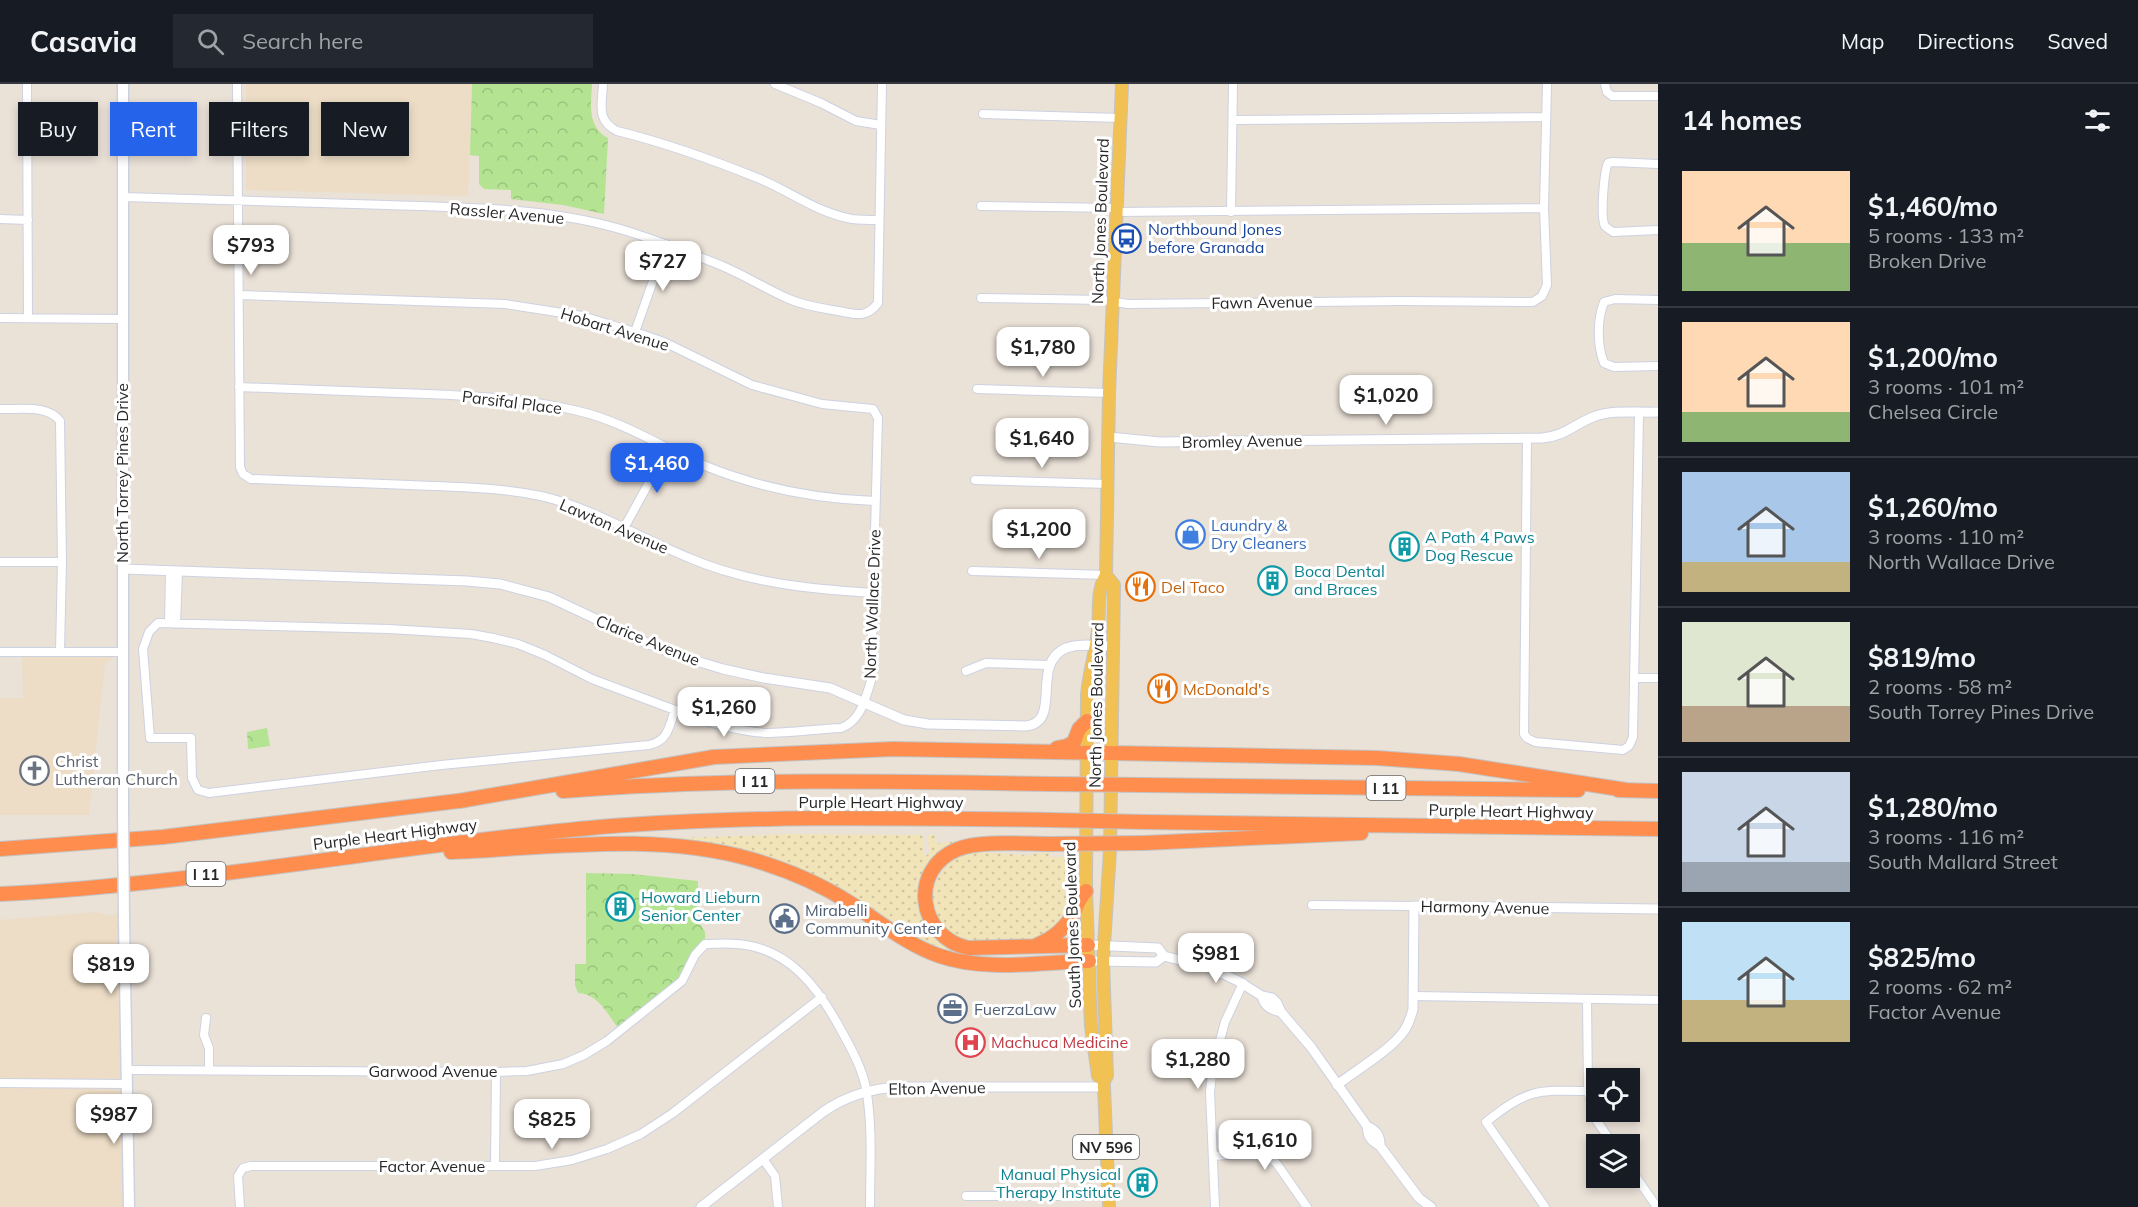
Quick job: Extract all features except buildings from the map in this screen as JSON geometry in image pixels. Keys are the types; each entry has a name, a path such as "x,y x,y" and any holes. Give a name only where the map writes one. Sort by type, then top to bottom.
{"highway":[{"path":"1050,751 1074,742 1079,729 1087,721"},
{"path":"459,801 724,756 893,749 1333,756 1414,760 1459,764 1626,790"},
{"name":"Purple Heart Highway","path":"0,849 163,837 459,801 614,787 731,782 818,780 1658,791"},
{"name":"Purple Heart Highway","path":"0,894 124,883 584,829 718,820 834,817 1658,829"},
{"path":"1088,945 975,949 949,941 937,931 925,903 926,888 931,873 945,856 959,848 980,845 1144,843 1535,828"},
{"path":"344,857 625,844 700,848 756,861 812,882 913,944 946,958 990,964 1089,961"},
{"path":"1029,948 1049,939 1063,928 1073,914 1078,899 1086,891"}],"main road":[{"name":"North Torrey Pines Drive","path":"123,84 122,652 129,1207"},
{"name":"North Jones Boulevard","path":"1086,802 1089,673 1098,627 1100,585 1106,575 1109,393 1122,84"},
{"name":"North Jones Boulevard","path":"1106,575 1114,585 1111,802"},
{"name":"South Jones Boulevard","path":"1086,802 1086,891 1093,1040 1098,1076 1104,1084"},
{"name":"South Jones Boulevard","path":"1108,1202 1103,961 1111,802"}],"street":[{"path":"27,84 28,318"},
{"path":"237,84 239,387"},
{"path":"603,84 602,116 606,126 616,131 701,156 763,180 811,205 834,214 853,219 879,220 882,84"},
{"path":"775,84 856,121 881,125"},
{"path":"1231,212 1233,84"},
{"path":"981,206 1231,212 1544,208 1547,84"},
{"path":"1606,88 1612,96 1658,96"},
{"path":"983,114 1120,118"},
{"path":"1233,120 1546,117"},
{"path":"1658,164 1613,162 1608,164 1605,172 1603,220 1607,228 1613,232 1658,230"},
{"name":"Rassler Avenue","path":"123,197 462,208 528,212 567,218 621,229 666,244 723,266 791,300 812,307 857,315 866,314 878,303 879,220"},
{"name":"Fawn Avenue","path":"981,298 1128,304 1533,302 1542,296 1546,285 1544,208"},
{"path":"0,219 28,220"},
{"path":"635,332 666,244"},
{"name":"Hobart Avenue","path":"239,295 506,304 582,316 663,342 753,385 822,404 873,409"},
{"path":"1658,300 1615,299 1604,302 1600,311 1599,351 1604,363 1614,367 1658,366"},
{"path":"0,318 122,319"},
{"name":"Parsifal Place","path":"239,387 485,396 535,402 582,411 745,481 782,491 836,500 875,501"},
{"name":"Lawton Avenue","path":"239,387 240,467 243,474 251,479 469,487 510,491 584,509 689,558 779,585 873,593"},
{"path":"977,389 1109,393"},
{"path":"0,409 44,410 56,415 60,421 62,562 60,652"},
{"name":"North Wallace Drive","path":"172,624 389,629 471,634 518,644 592,679 726,726 773,732 842,728 850,725 856,719 871,681 878,418 873,409"},
{"path":"1527,438 1523,728 1527,738 1535,742 1623,750 1629,746 1633,737 1639,412"},
{"name":"Bromley Avenue","path":"1109,437 1160,442 1527,438 1557,436 1571,431 1593,417 1604,414 1658,412"},
{"path":"624,528 668,448"},
{"path":"975,480 1108,484"},
{"path":"0,562 62,562"},
{"name":"Clarice Avenue","path":"123,569 500,584 549,597 638,640 680,656 764,678 830,688 904,720 919,723 1033,725 1039,722 1045,713 1049,665"},
{"path":"174,571 172,624 158,623 150,632 143,649 150,738 190,738 192,778 198,790 209,793 418,767 649,745 658,743 667,735 675,710"},
{"path":"972,571 1106,575"},
{"path":"966,671 986,663 1049,665 1065,648 1112,646"},
{"path":"0,652 122,652"},
{"path":"1635,678 1658,678"},
{"name":"Harmony Avenue","path":"1312,905 1658,909"},
{"path":"1337,1084 1393,1043 1405,1031 1413,1010 1414,906"},
{"name":"Garwood Avenue","path":"127,1070 496,1071 544,1069 584,1055 607,1041 682,981 695,955 705,944 738,944 773,955 792,965 813,984 822,997"},
{"path":"1088,945 1158,948 1164,956 1207,966 1243,983 1262,996 1264,1004 1281,1012 1301,1034 1367,1126 1368,1136 1380,1146 1419,1203 1428,1203 1431,1207"},
{"path":"1089,961 1156,962 1164,956"},
{"path":"1215,1207 1210,1092 1213,1066 1225,1022 1243,983"},
{"path":"1413,996 1658,1000"},
{"path":"822,997 853,1052 867,1091 870,1207"},
{"name":"Factor Avenue","path":"240,1207 238,1176 243,1168 251,1166 535,1166 572,1160 607,1149 641,1134 673,1113 822,997"},
{"path":"1587,999 1588,1068"},
{"path":"206,1018 204,1035 209,1048 209,1070"},
{"path":"495,1167 496,1071"},
{"path":"0,1083 127,1084"},
{"name":"Elton Avenue","path":"701,1207 835,1104 867,1091 900,1087 1104,1084"},
{"path":"1545,1207 1486,1122 1523,1096 1542,1090 1586,1091"},
{"path":"1213,1156 1265,1152 1277,1164 1307,1207"},
{"path":"763,1159 775,1176 778,1207"},
{"path":"1640,1183 1657,1207"},
{"path":"966,1197 1108,1202"}],"shaded area":[{"path":"246,84 472,84 468,196 246,190 246,156 309,156 309,102 246,102"},
{"path":"22,652 122,652 105,663 89,815 0,815 0,698 23,698"},
{"path":"124,909 129,1207 0,1207 0,920 96,912 111,916"}],"sand":[{"path":"788,834 923,835 923,853 926,856 929,853 928,835 935,835 937,844 954,841 935,856 926,868 919,889 919,900 924,921 930,931 939,942 955,953 919,939 821,880 657,839"},
{"path":"973,852 1026,855 1050,852 1050,857 1074,857 1072,897 1067,911 1062,916 1064,922 1040,938 1023,941 973,941 958,937 945,928 936,917 933,891 946,866 958,857"}],"green space":[{"path":"472,84 592,84 593,122 596,128 608,138 604,214 563,205 511,199 511,190 484,189 479,184 479,156 470,155"},
{"path":"267,728 270,746 248,749 247,732"},
{"path":"586,873 632,874 698,881 697,919 705,932 705,944 682,981 620,1031 602,1006 592,997 578,993 575,985 575,964 586,964"}],"place":[{"name":"Northbound Jones before Granada","path":"1127,238"},
{"name":"Laundry & Dry Cleaners","path":"1190,534"},
{"name":"A Path 4 Paws Dog Rescue","path":"1404,546"},
{"name":"Boca Dental and Braces","path":"1273,580"},
{"name":"Del Taco","path":"1140,587"},
{"name":"McDonald's","path":"1162,689"},
{"name":"Christ Lutheran Church","path":"34,770"},
{"name":"Howard Lieburn Senior Center","path":"620,906"},
{"name":"Mirabelli Community Center","path":"784,919"},
{"name":"FuerzaLaw","path":"953,1009"},
{"name":"Machuca Medicine","path":"970,1042"},
{"name":"Manual Physical Therapy Institute","path":"1142,1183"}]}
